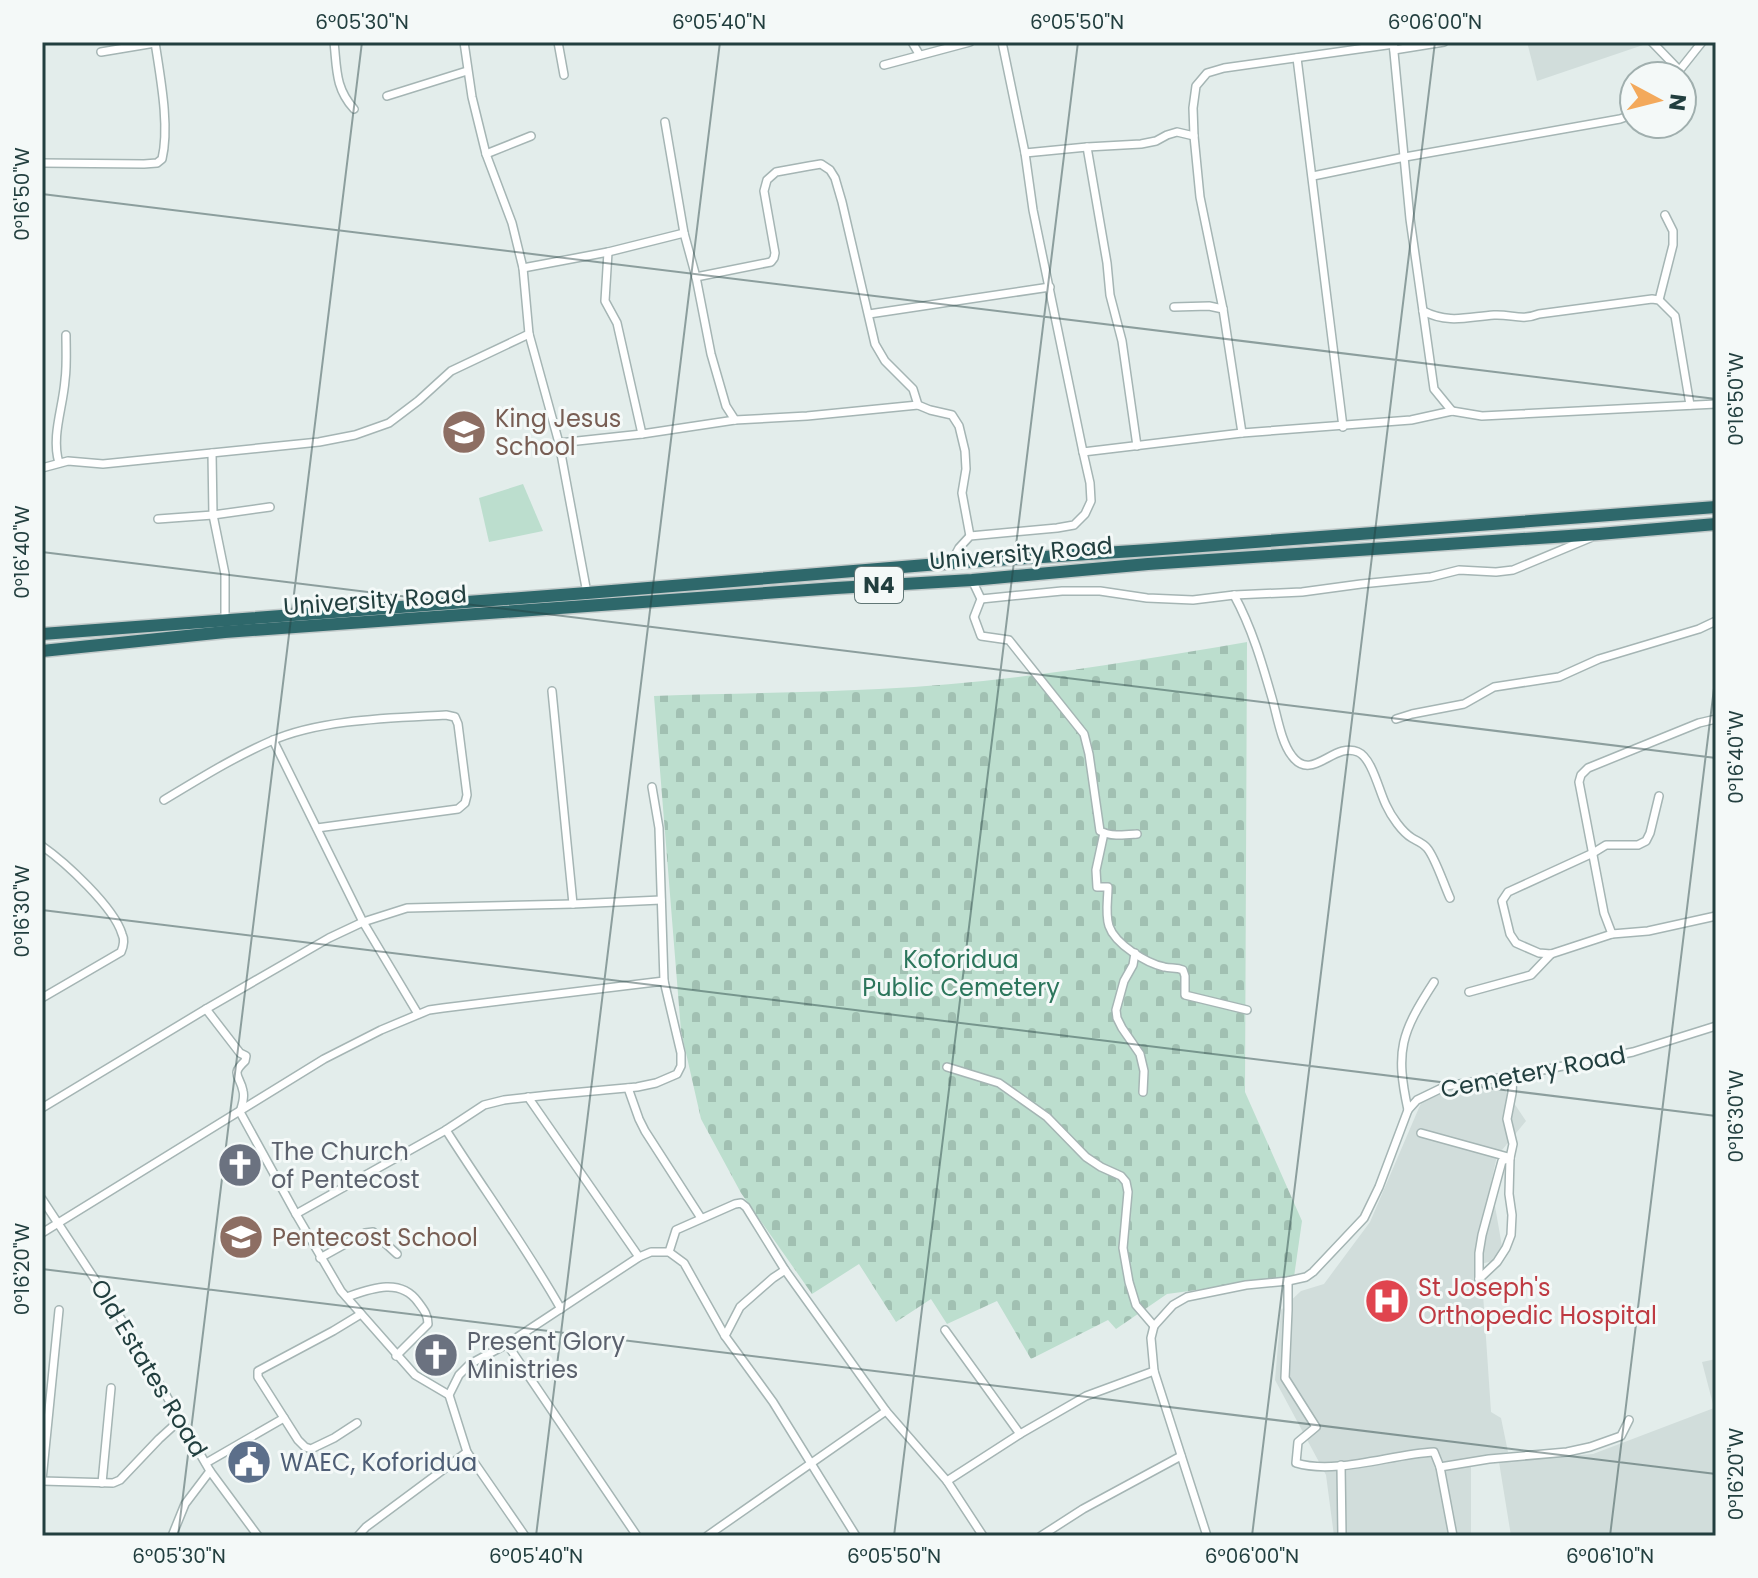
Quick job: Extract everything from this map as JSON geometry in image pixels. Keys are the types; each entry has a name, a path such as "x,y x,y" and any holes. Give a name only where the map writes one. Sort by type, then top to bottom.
{"highway":[{"name":"University Road","path":"42,651 225,626 587,593 1716,507"},
{"name":"University Road","path":"42,634 225,626 972,580 1148,564 1716,524"}],"street":[{"path":"334,42 343,97 354,109"},
{"path":"464,42 467,71 486,154 512,223 523,268 529,334 559,443 587,593"},
{"path":"558,42 564,75"},
{"path":"912,42 919,54"},
{"path":"884,65 970,42"},
{"path":"951,563 970,536 1074,525 1085,514 1091,501 1090,483 1033,210 1025,153 1002,42"},
{"path":"1242,433 1223,309 1200,197 1194,136 1196,86 1207,73 1224,68 1394,45 1444,42"},
{"path":"1652,42 1667,60"},
{"path":"1687,60 1702,42"},
{"path":"42,163 144,164 157,163 162,159 164,122 155,43 101,52"},
{"path":"1394,45 1410,219 1434,389 1452,411"},
{"path":"1297,58 1343,427"},
{"path":"387,96 467,71"},
{"path":"1313,176 1618,119"},
{"path":"665,122 684,233 711,354 726,406 735,420"},
{"path":"1025,153 1141,144 1177,132 1194,136"},
{"path":"486,154 531,136"},
{"path":"1087,147 1110,295 1122,341 1137,446"},
{"path":"696,277 771,262 775,253 764,191 767,180 776,172 821,164 835,178 875,344 885,361 913,389 918,405"},
{"path":"1659,300 1673,245 1673,231 1665,215"},
{"path":"523,268 608,252 684,233"},
{"path":"608,252 605,301 617,323 642,434"},
{"path":"869,314 1050,287"},
{"path":"1423,311 1453,320 1497,315 1527,318 1553,312 1659,300 1675,316 1690,405"},
{"path":"1174,307 1209,306 1223,309"},
{"path":"42,468 59,463 84,461 103,464 319,442 355,435 389,423 451,371 529,334"},
{"path":"59,463 56,452 65,382 66,335"},
{"path":"1083,452 1242,433 1411,420 1452,411 1482,416 1716,404"},
{"path":"559,443 735,420 918,405 952,415 959,426 966,469 962,493 970,536"},
{"path":"212,453 213,515 225,574 225,626"},
{"path":"158,519 270,507"},
{"path":"981,599 1100,591 1147,598 1193,600 1394,582 1459,570 1496,572 1513,570 1599,534"},
{"path":"972,580 981,599 974,617 981,636 1009,640 1084,734 1100,831 1116,835 1137,834"},
{"path":"1234,595 1257,645 1277,717 1292,756 1296,761 1314,764 1341,750 1352,750 1363,756 1387,808 1409,836 1429,849 1450,898"},
{"path":"1396,719 1464,704 1494,687 1559,677 1599,659 1716,621"},
{"path":"552,691 573,904"},
{"path":"164,800 273,740 326,726 380,719 455,717 467,795 465,803 458,809 317,828"},
{"path":"1612,934 1604,913 1582,806 1581,775 1588,768 1630,750 1716,719"},
{"path":"273,740 363,922 418,1014"},
{"path":"296,1214 446,1130 484,1105 528,1097 628,1088 656,1083 677,1074 681,1066 681,1053 664,981 659,828 652,787"},
{"path":"1659,796 1646,841 1638,845 1606,845 1508,892 1502,901 1510,934 1516,943 1539,953 1551,954 1612,934 1648,931 1716,916"},
{"path":"1104,833 1096,870 1097,887 1108,887 1109,928 1148,962 1183,970 1185,995 1247,1010"},
{"path":"42,846 92,890 122,931 124,944 121,952 42,998"},
{"path":"42,1108 206,1009 329,938 363,922 407,908 661,900"},
{"path":"1135,953 1116,1010 1122,1028 1140,1054 1144,1071 1143,1092"},
{"path":"1469,992 1531,975 1551,954"},
{"path":"42,1233 324,1059 418,1014 443,1008 664,981"},
{"path":"1408,1110 1401,1079 1404,1036 1434,982"},
{"path":"206,1009 240,1053 246,1056 236,1074 244,1094 240,1112 320,1258 341,1291 396,1356 415,1375 449,1395 467,1452 525,1536"},
{"name":"Cemetery Road","path":"1154,1326 1173,1305 1187,1297 1246,1285 1288,1281 1313,1272 1364,1218 1408,1110 1417,1100 1446,1086 1633,1052 1716,1026"},
{"path":"947,1067 999,1083 1047,1117 1086,1157 1121,1176 1126,1182 1128,1192 1123,1248 1129,1282 1136,1305 1154,1326 1151,1338 1154,1371 1207,1536"},
{"path":"1510,1158 1502,1161 1482,1235 1479,1279 1497,1262 1511,1235 1509,1194 1513,1144 1507,1119 1513,1076"},
{"path":"628,1088 645,1131 701,1218"},
{"path":"528,1097 639,1257"},
{"path":"446,1130 535,1263 561,1309"},
{"path":"1421,1133 1510,1158"},
{"name":"Old Estates Road","path":"42,1199 127,1328 208,1467 258,1536"},
{"path":"669,1252 676,1230 735,1204 741,1203 746,1207 785,1270 886,1411 947,1481 983,1536"},
{"path":"320,1258 365,1233 373,1232 397,1254"},
{"path":"449,1395 459,1375 470,1364 507,1344 639,1257 651,1252 669,1252 684,1263 725,1336 773,1402 856,1536"},
{"path":"725,1336 740,1307 785,1270"},
{"path":"1288,1281 1285,1378 1316,1427 1298,1442 1296,1463 1315,1467 1341,1465 1431,1452 1437,1455 1453,1536"},
{"path":"347,1297 379,1287 398,1288 412,1294 428,1316 428,1324 396,1356"},
{"path":"59,1310 42,1480 113,1483 120,1480 181,1419"},
{"path":"357,1423 311,1449 305,1447 258,1377 258,1371 361,1314"},
{"path":"945,1330 1020,1434"},
{"path":"507,1344 637,1536"},
{"path":"947,1481 1086,1396 1154,1371"},
{"path":"102,1483 111,1388"},
{"path":"707,1536 886,1411"},
{"path":"172,1536 185,1504 208,1467 284,1418"},
{"path":"1440,1467 1590,1447 1621,1436 1629,1420"},
{"path":"358,1536 467,1452"},
{"path":"1046,1535 1083,1509 1181,1456"},
{"path":"1341,1465 1342,1536"}],"shaded area":[{"path":"1527,42 1644,42 1646,44 1537,81"},
{"name":"St Joseph's Orthopedic Hospital","path":"1499,1081 1526,1121 1497,1156 1491,1183 1504,1258 1481,1264 1491,1412 1501,1418 1508,1452 1471,1459 1471,1536 1334,1536 1326,1475 1275,1380 1281,1310 1301,1291 1324,1284 1370,1222 1421,1103 1457,1087"},
{"path":"1716,1359 1716,1536 1511,1536 1499,1462 1593,1454 1714,1408 1702,1362"}],"green space":[{"path":"523,484 543,531 489,542 479,498"},
{"name":"Koforidua Public Cemetery","path":"1247,642 1245,1092 1302,1221 1294,1277 1167,1294 1116,1329 1108,1320 1031,1359 997,1301 947,1324 931,1299 896,1322 859,1264 812,1294 741,1193 701,1119 681,1031 654,696 851,690 971,682 1109,665"}],"place":[{"name":"King Jesus School","path":"464,432"},
{"name":"The Church of Pentecost","path":"240,1165"},
{"name":"Pentecost School","path":"241,1237"},
{"name":"St Joseph's Orthopedic Hospital","path":"1387,1301"},
{"name":"Present Glory Ministries","path":"436,1355"},
{"name":"WAEC, Koforidua","path":"249,1462"}]}
